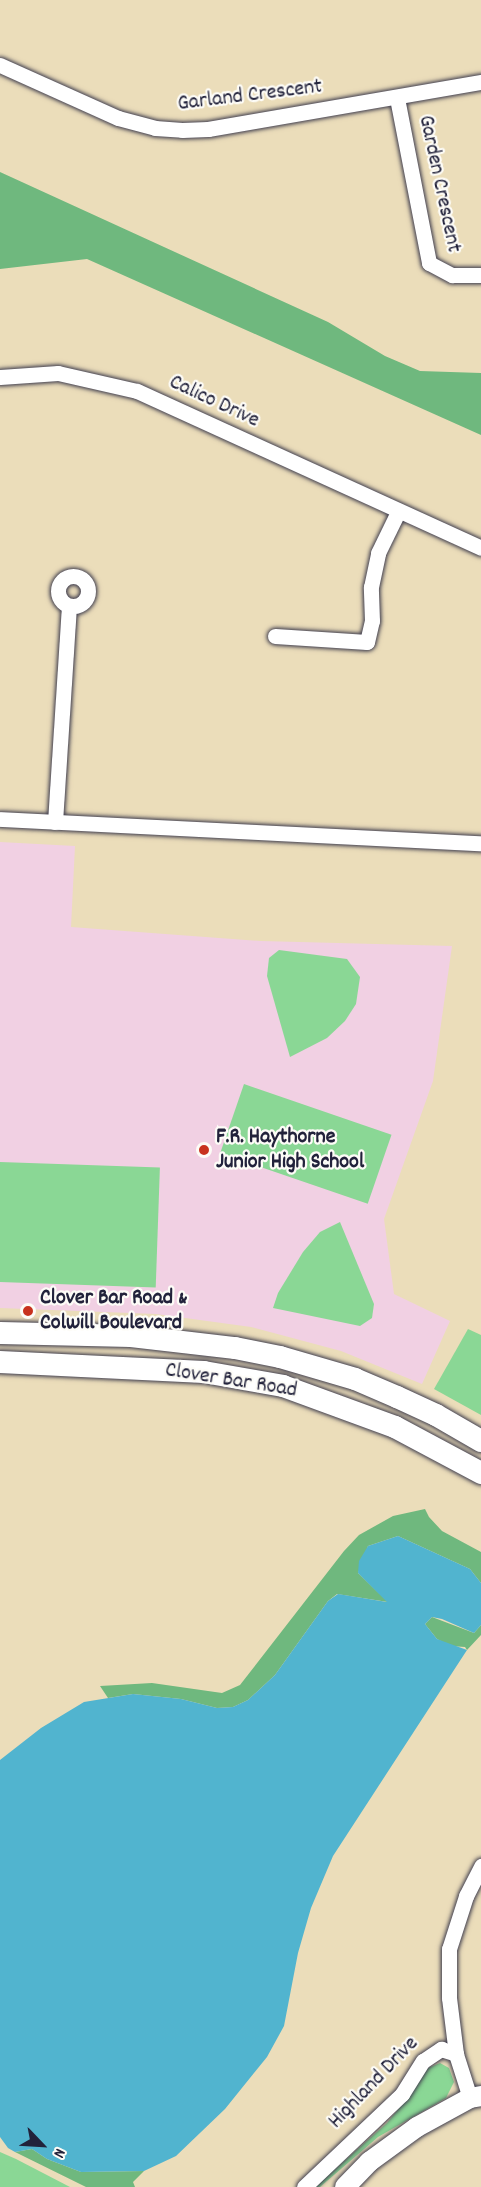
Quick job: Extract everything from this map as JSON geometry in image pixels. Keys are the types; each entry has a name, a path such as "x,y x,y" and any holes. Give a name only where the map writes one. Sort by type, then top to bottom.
{"main road":[{"path":"0,1324 58,1333"},
{"name":"Clover Bar Road","path":"0,1333 58,1333 188,1342 280,1357 355,1379 397,1396 481,1441"},
{"name":"Clover Bar Road","path":"0,1362 204,1372 283,1386 394,1427 481,1473"}],"street":[{"name":"Garland Crescent","path":"0,64 118,118 155,128 182,130 208,129 481,82"},
{"name":"Garden Crescent","path":"398,98 429,263 452,275 481,275"},
{"name":"Calico Drive","path":"0,377 58,373 137,391 481,548"},
{"path":"275,636 368,642 372,621 371,587 378,553 398,512"},
{"path":"55,822 69,606"},
{"path":"0,819 481,843"},
{"path":"350,2185 369,2162 417,2127 475,2097 456,2054 449,1998 449,1949 466,1896 481,1866"},
{"name":"Highland Drive","path":"304,2187 402,2094 423,2061 441,2049 456,2054"}],"shaded area":[{"name":"F.R. Haythorne Junior High School","path":"0,842 75,846 71,927 261,941 452,946 433,1081 384,1219 394,1294 450,1321 422,1384 341,1351 251,1327 156,1314 0,1308"}],"green space":[{"path":"0,172 328,322 385,356 420,371 481,373 481,435 87,259 0,269"},
{"path":"279,950 347,959 360,977 356,1004 345,1021 327,1038 290,1057 267,976 269,958"},
{"path":"244,1084 392,1135 368,1204 220,1153"},
{"path":"0,1162 160,1168 156,1288 0,1282"},
{"path":"340,1222 374,1304 372,1318 360,1326 273,1308 278,1293 303,1252 320,1232"},
{"path":"468,1329 481,1335 481,1415 434,1389"},
{"path":"425,1509 442,1531 481,1552 481,1583 470,1569 398,1536 368,1546 358,1573 388,1602 337,1594 328,1601 275,1675 248,1700 233,1707 217,1708 181,1699 133,1694 108,1698 100,1686 152,1683 222,1693 240,1685 344,1551 359,1535 393,1516"},
{"path":"432,1617 474,1633 481,1625 481,1635 467,1650 465,1647 450,1646 437,1639 425,1624"},
{"path":"440,2063 449,2068 454,2082 446,2098 378,2137 320,2187 315,2187 387,2123 428,2068"},
{"path":"32,2149 47,2159 81,2172 144,2171 133,2182 135,2187 86,2187 15,2152"},
{"path":"0,2152 16,2159 70,2187 0,2187"}],"water":[{"path":"398,1536 470,1569 481,1583 481,1625 474,1633 432,1617 425,1624 437,1639 467,1650 333,1856 311,1908 298,1953 284,2026 267,2057 225,2109 176,2156 144,2171 81,2172 47,2159 32,2149 15,2152 8,2148 0,2137 0,1760 41,1728 84,1702 133,1694 181,1699 217,1708 233,1707 248,1700 275,1675 328,1601 338,1594 387,1602 358,1573 359,1561 368,1546"}],"place":[{"name":"F.R. Haythorne Junior High School","path":"204,1150"},
{"name":"Clover Bar Road & Colwill Boulevard","path":"28,1311"}]}
